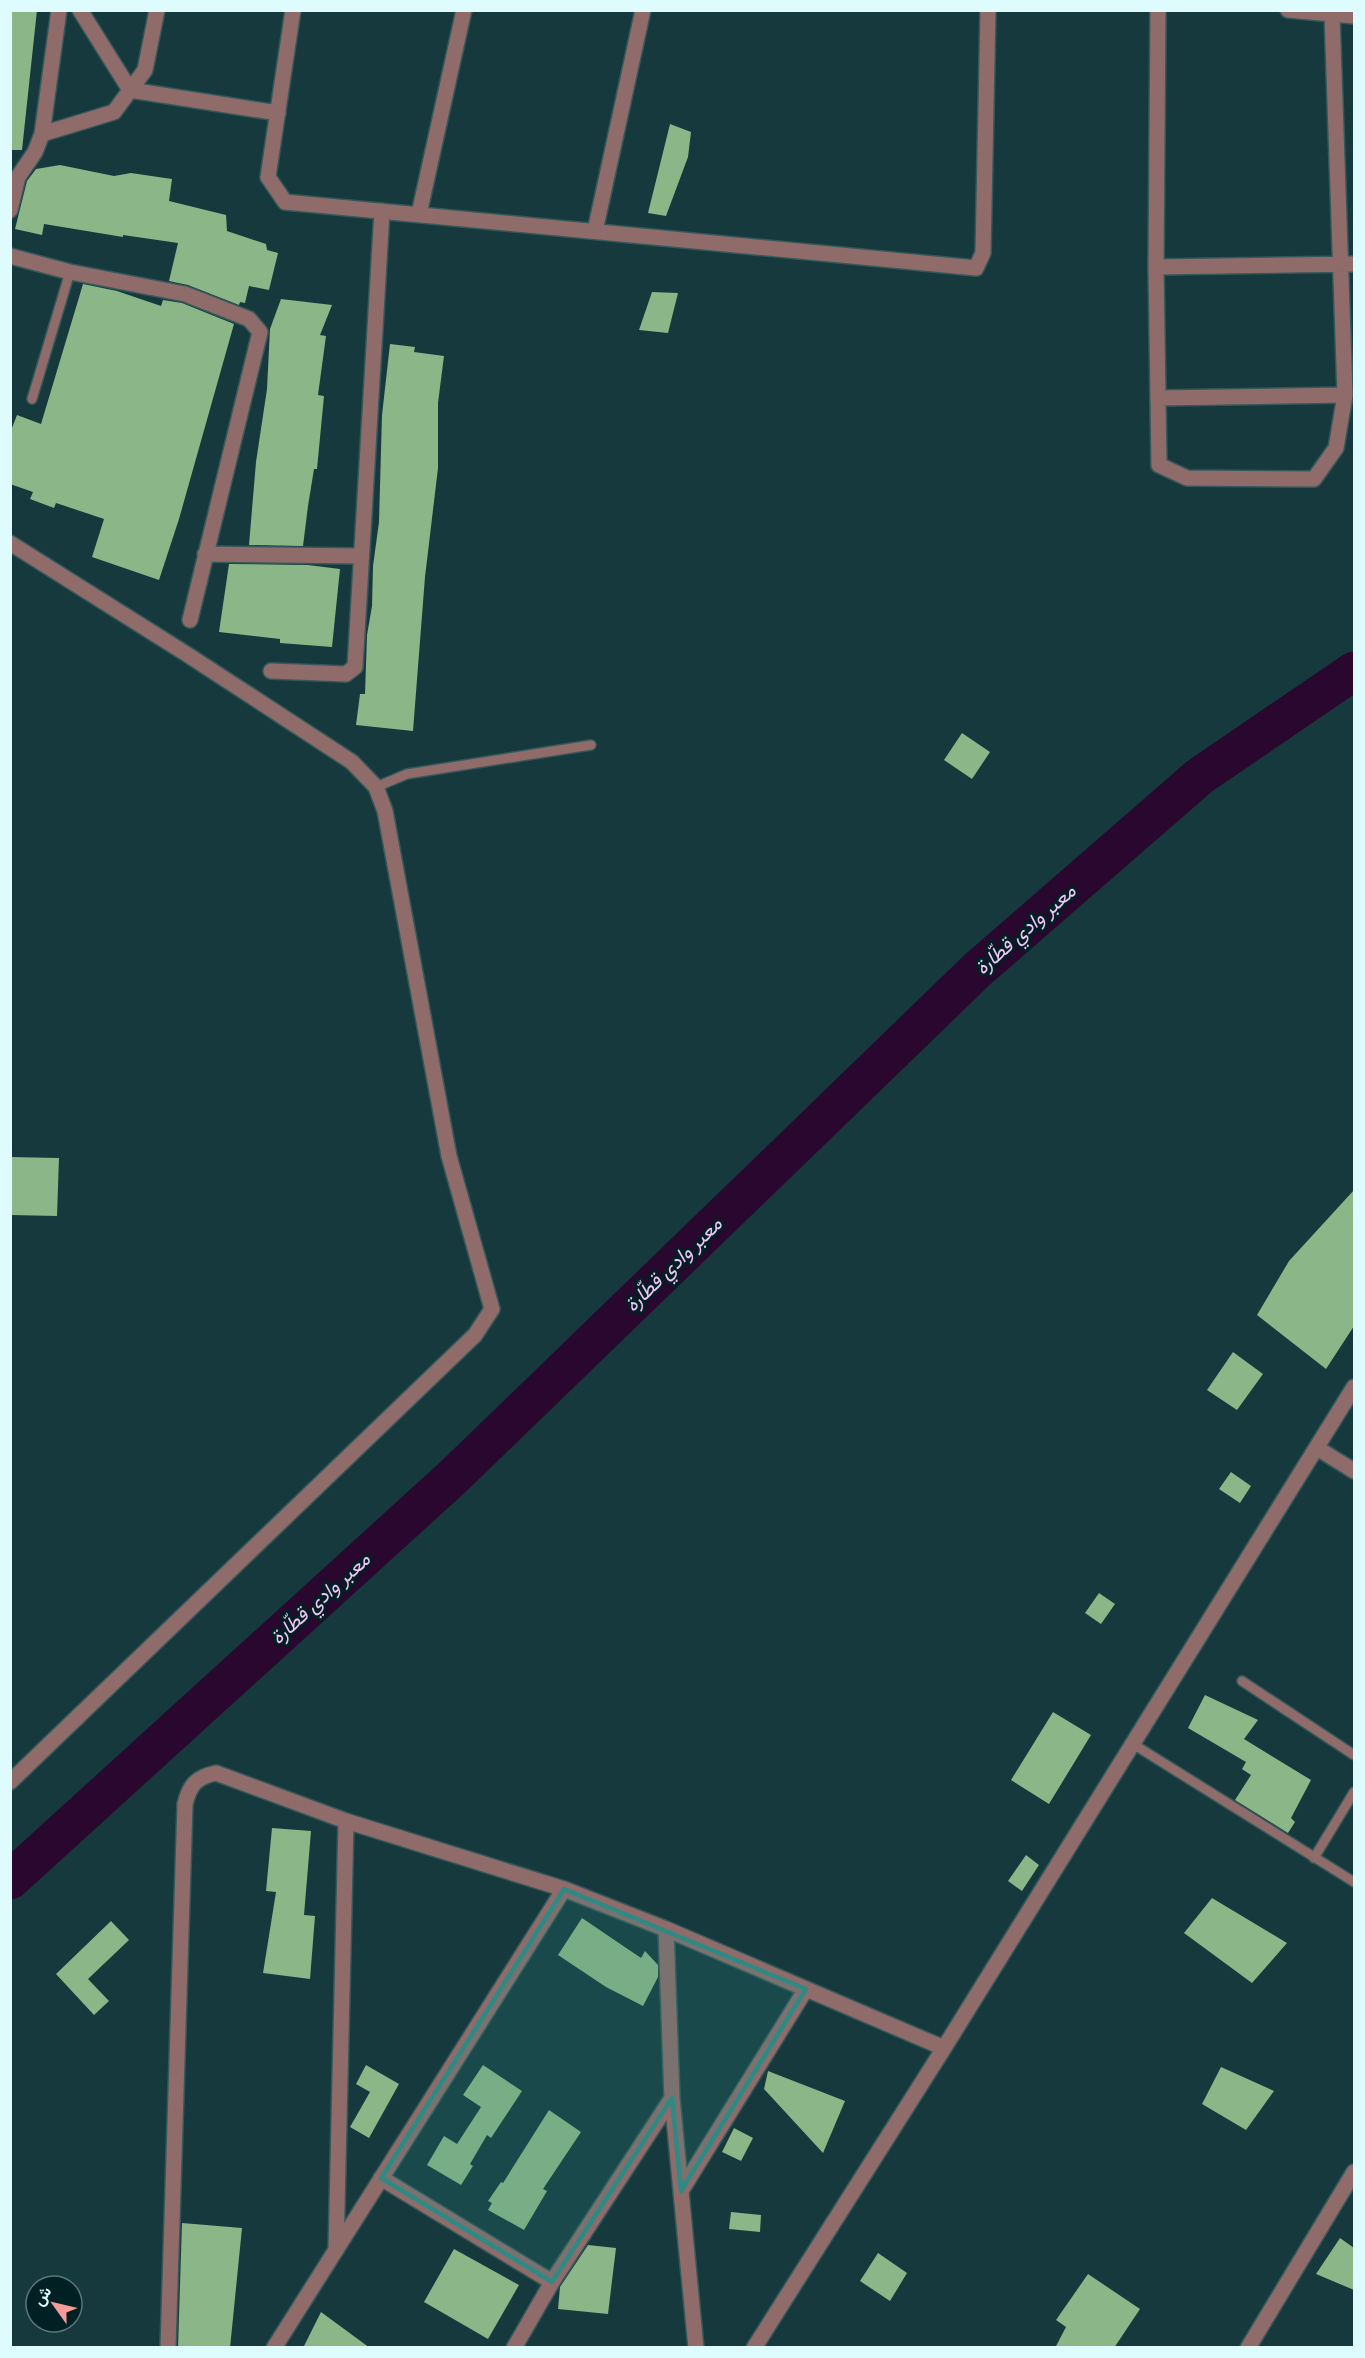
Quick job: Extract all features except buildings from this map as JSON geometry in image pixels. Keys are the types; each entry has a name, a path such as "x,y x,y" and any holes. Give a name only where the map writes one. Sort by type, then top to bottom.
{"street":[{"path":"10,210 18,177 35,153 42,134 59,10"},
{"path":"80,10 130,90 278,113"},
{"path":"42,134 114,112 145,70 157,10"},
{"path":"293,10 268,177 285,202 976,268 983,253 988,10"},
{"path":"419,214 465,10"},
{"path":"595,231 643,10"},
{"path":"1158,10 1156,267 1159,465 1186,478 1314,479 1336,448 1345,395 1347,264 1332,14"},
{"path":"1288,10 1354,16"},
{"path":"271,671 346,674 355,667 382,211"},
{"path":"10,256 70,272 184,294 249,319 260,332 190,620"},
{"path":"1156,267 1347,264"},
{"path":"1158,398 1345,395"},
{"path":"10,543 352,762 376,787 386,811 448,1156 492,1309 475,1335 10,1782"},
{"path":"205,554 361,556"},
{"path":"754,2348 944,2048 1354,1387"},
{"path":"1317,1448 1354,1471"},
{"path":"168,2348 185,1804 194,1780 216,1773 346,1821 564,1889 666,1929 944,2048"},
{"path":"336,2250 346,1821"},
{"path":"274,2348 564,1889"},
{"path":"666,1929 672,2098 696,2348"},
{"path":"681,2191 806,1989"},
{"path":"514,2348 552,2282 672,2098"},
{"path":"1248,2348 1354,2172"},
{"path":"381,2178 552,2282"}],"lane":[{"path":"32,399 70,272"},
{"path":"376,787 407,774 591,745"},
{"path":"1242,1681 1354,1755"},
{"path":"1133,1744 1354,1882"},
{"path":"1314,1858 1354,1792"}],"highlighted area":[{"path":"564,1889 806,1989 681,2191 672,2098 552,2282 381,2178"}],"waterway":[{"name":"معبر وادي قطّارة","path":"10,1880 453,1477 977,970 1200,776 1354,671"}]}
